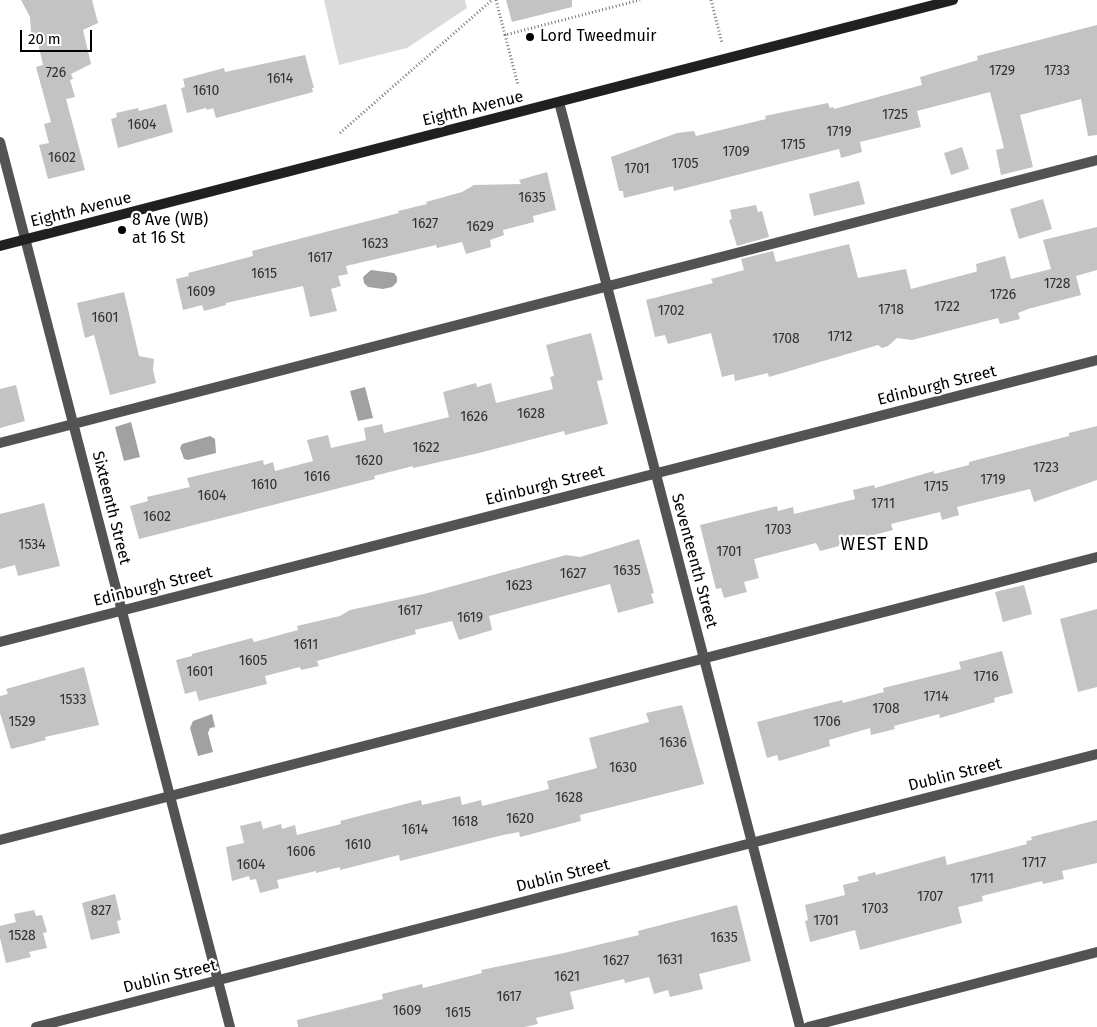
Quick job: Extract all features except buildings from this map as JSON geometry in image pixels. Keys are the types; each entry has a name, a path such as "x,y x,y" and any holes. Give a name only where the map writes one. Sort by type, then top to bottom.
{"street":[{"name":"Eighth Avenue","path":"0,246 953,0"},
{"name":"Seventeenth Street","path":"559,102 800,1027"},
{"name":"Sixteenth Street","path":"0,142 230,1027"},
{"path":"0,443 1097,160"},
{"name":"Edinburgh Street","path":"0,642 1097,360"},
{"path":"0,840 1097,557"},
{"name":"Dublin Street","path":"36,1027 1097,754"},
{"path":"808,1027 1097,952"}],"path":[{"path":"340,134 494,0 518,84"},
{"path":"505,34 640,0"},
{"path":"711,0 719,35"}],"shaded area":[{"path":"324,0 465,0 467,8 407,48 339,65"},
{"path":"371,270 394,273 397,277 397,282 392,287 383,289 368,287 364,283 363,277"},
{"path":"365,387 373,418 358,421 350,391"},
{"path":"131,422 140,457 124,461 115,427"},
{"path":"210,436 215,439 216,453 188,460 184,459 180,448 182,444"},
{"path":"212,714 215,727 210,728 208,733 213,752 198,756 190,728 193,721"}],"place":[{"name":"Lord Tweedmuir","path":"530,37"},
{"name":"8 Ave (WB) at 16 St","path":"122,230"}],"district":[{"name":"WEST END","path":"885,545"}]}
